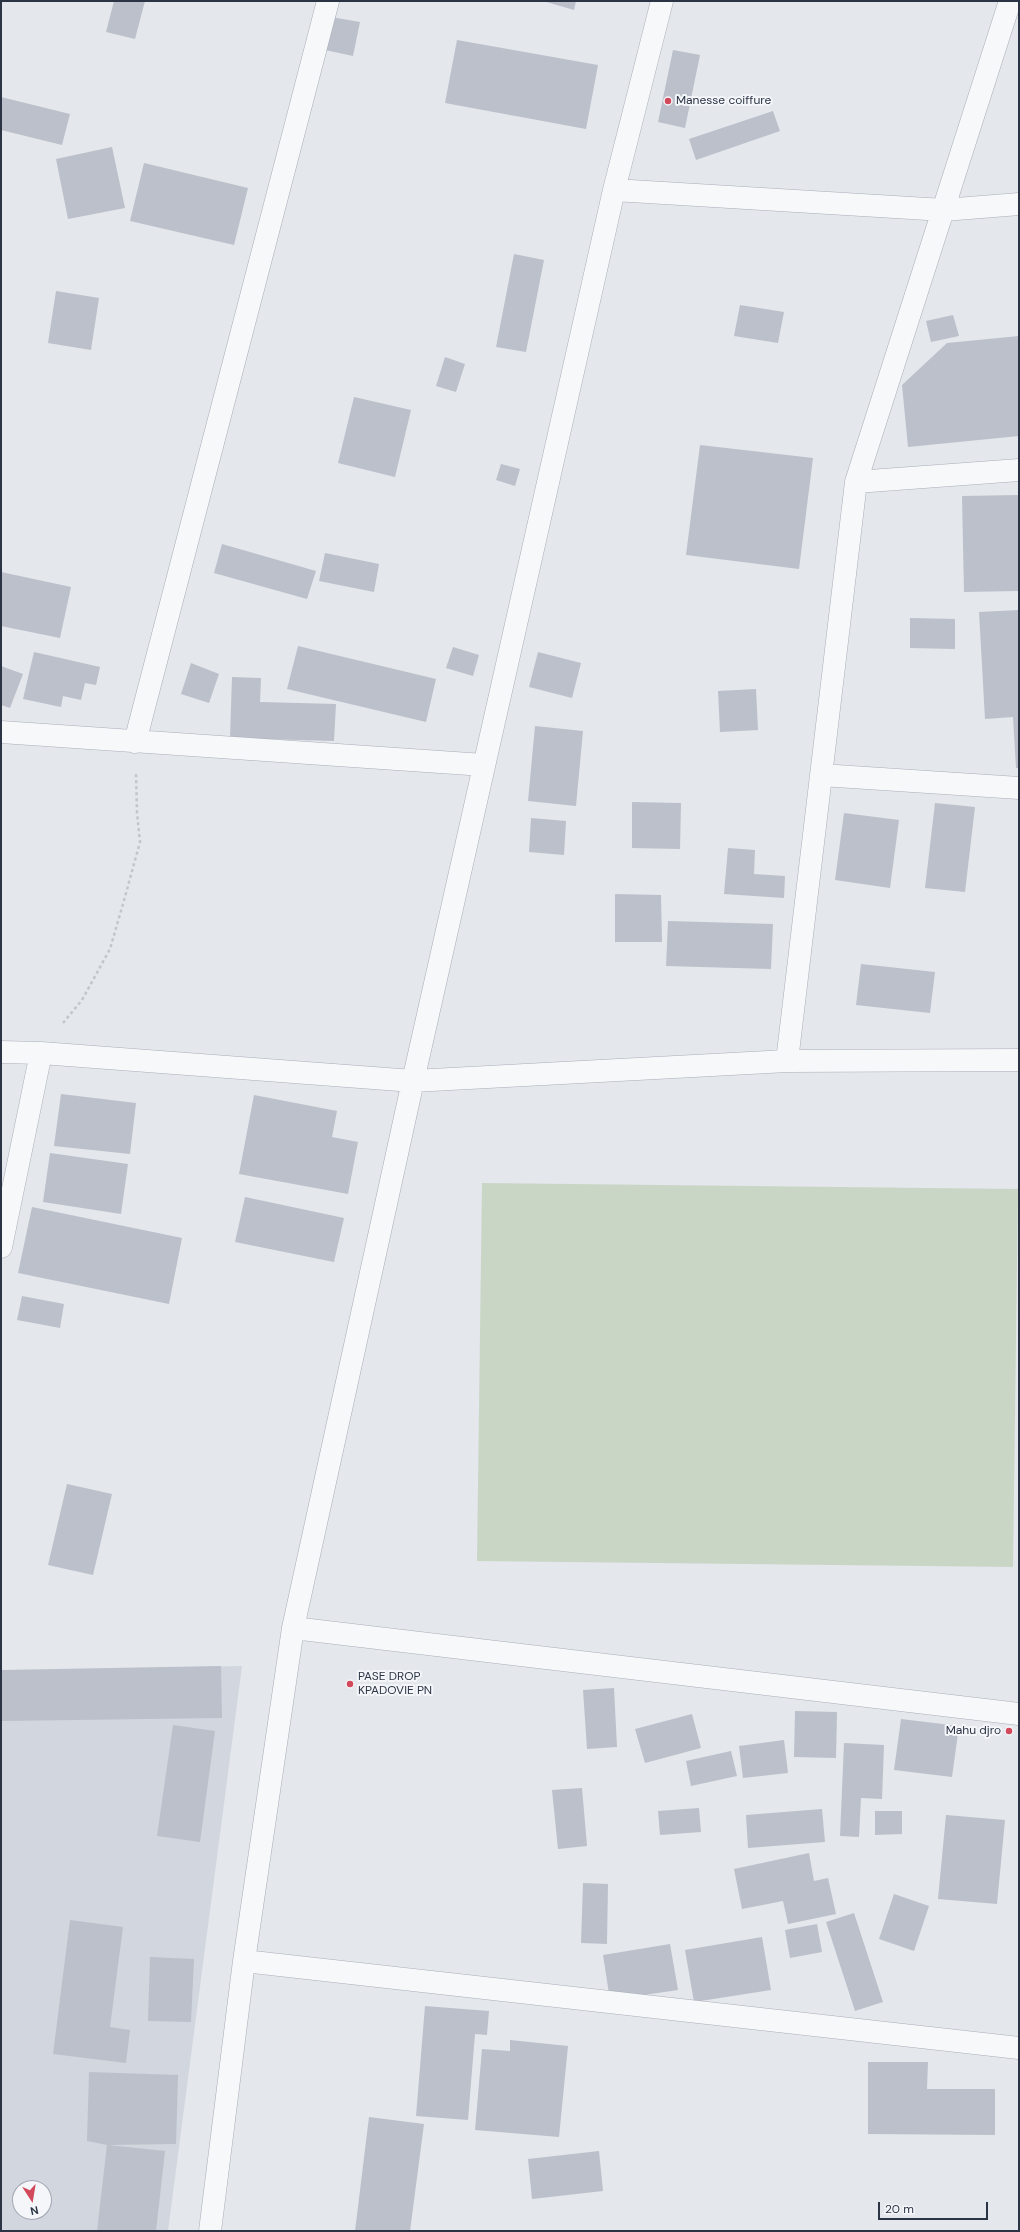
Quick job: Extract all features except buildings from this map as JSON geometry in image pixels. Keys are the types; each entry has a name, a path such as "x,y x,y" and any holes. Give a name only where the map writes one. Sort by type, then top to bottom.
{"street":[{"path":"135,742 328,1"},
{"path":"211,2231 244,1961 293,1628 413,1081 614,190 662,1"},
{"path":"787,1061 856,482 1010,1"},
{"path":"614,190 944,210 1019,204"},
{"path":"856,482 1019,470"},
{"path":"1,732 484,765"},
{"path":"821,775 1019,788"},
{"path":"1,1052 41,1053 413,1081 787,1061 1019,1060"},
{"path":"1,1247 41,1053"},
{"path":"293,1628 1019,1714"},
{"path":"244,1961 1019,2048"}],"path":[{"path":"41,1053 82,1000 110,949 140,842 137,813 135,742"}],"shaded area":[{"path":"242,1666 168,2231 1,2231 1,1671"}],"green space":[{"path":"482,1183 1018,1189 1013,1567 477,1561"}],"place":[{"name":"Manesse coiffure","path":"668,101"},
{"name":"PASE DROP KPADOVIE PN","path":"350,1684"},
{"name":"Mahu djro","path":"1009,1731"}]}
